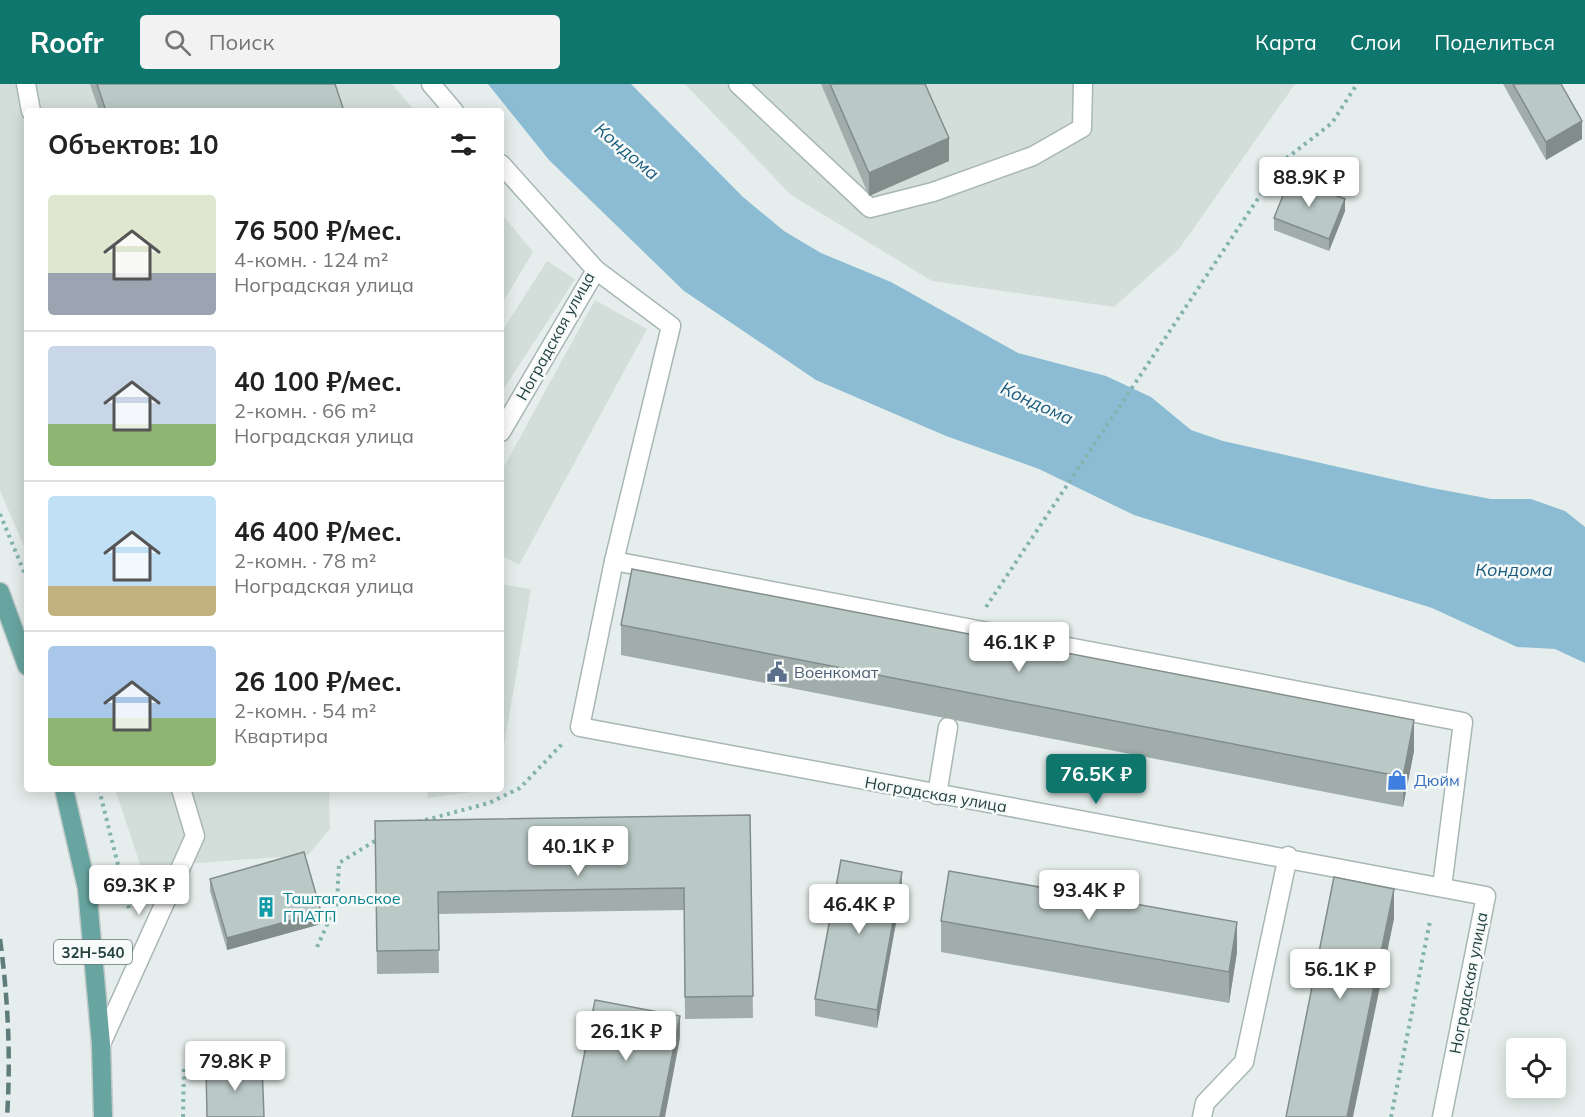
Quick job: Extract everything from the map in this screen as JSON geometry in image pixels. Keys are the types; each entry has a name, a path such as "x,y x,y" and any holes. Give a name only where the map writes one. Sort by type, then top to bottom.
{"main road":[{"path":"0,592 24,658"},
{"name":"32Н-540","path":"65,792 87,888 101,1044 103,1117"}],"street":[{"path":"26,84 30,108"},
{"path":"431,84 451,108"},
{"path":"738,84 870,208 933,192 1032,156 1082,128 1083,84"},
{"name":"Ноградская улица","path":"504,167 596,270 504,427"},
{"path":"580,727 614,561 671,326 596,270"},
{"path":"614,561 973,627 1463,722 1442,887"},
{"path":"966,645 973,627"},
{"name":"Ноградская улица","path":"580,727 937,795 1288,856 1485,896 1442,1117"},
{"path":"937,795 948,727"},
{"path":"101,1044 195,836 182,792"},
{"path":"1202,1117 1205,1103 1244,1062 1288,856"}],"path":[{"path":"973,627 1282,161 1332,123 1357,84"},
{"path":"0,514 24,572"},
{"path":"412,823 489,803 520,788 580,727"},
{"path":"100,792 129,909"},
{"path":"317,947 337,903 339,863 365,844 384,836"},
{"path":"1391,1117 1430,921"},
{"path":"183,1117 184,1067"}],"shaded area":[{"path":"0,84 392,84 412,108 24,108 24,546 0,491"},
{"path":"685,84 1295,84 1179,249 1114,307 932,281 791,195"},
{"path":"504,217 533,252 504,300"},
{"path":"547,261 575,279 504,388 504,328"},
{"path":"595,300 647,329 519,565 504,557 504,467"},
{"path":"504,584 531,589 504,746"},
{"name":"Таштагольское ГПАТП","path":"116,792 329,792 330,829 308,855 141,867"},
{"path":"428,792 472,792 427,798"}],"water":[{"name":"Кондома","path":"488,84 631,84 743,197 784,231 821,253 891,282 1018,353 1106,376 1151,397 1191,430 1223,441 1427,487 1491,499 1531,499 1565,511 1585,527 1585,663 1555,649 1517,647 1432,608 1134,515 1039,469 946,436 816,380 684,291 549,160"}],"building":[{"path":"97,84 335,84 343,108 105,108"},
{"path":"830,84 925,84 949,138 869,173"},
{"path":"1513,84 1561,84 1582,121 1546,142"},
{"path":"1290,178 1345,199 1329,239 1274,218"},
{"path":"632,569 1414,720 1403,777 621,625"},
{"path":"750,815 753,996 685,997 684,888 438,892 439,950 377,951 375,821"},
{"name":"Таштагольское ГПАТП","path":"304,852 321,912 227,938 210,879"},
{"path":"841,860 902,872 877,1010 815,999"},
{"path":"949,871 1237,922 1229,972 941,921"},
{"path":"1334,877 1394,889 1347,1117 1286,1117"},
{"path":"595,1000 680,1016 660,1117 572,1117"},
{"path":"262,1065 264,1117 207,1117 206,1067"}],"railway":[{"path":"0,939 8,1028 7,1117"}],"place":[{"name":"Военкомат","path":"777,672"},
{"name":"Дюйм","path":"1397,780"},
{"name":"Таштагольское ГПАТП","path":"266,907"}]}
